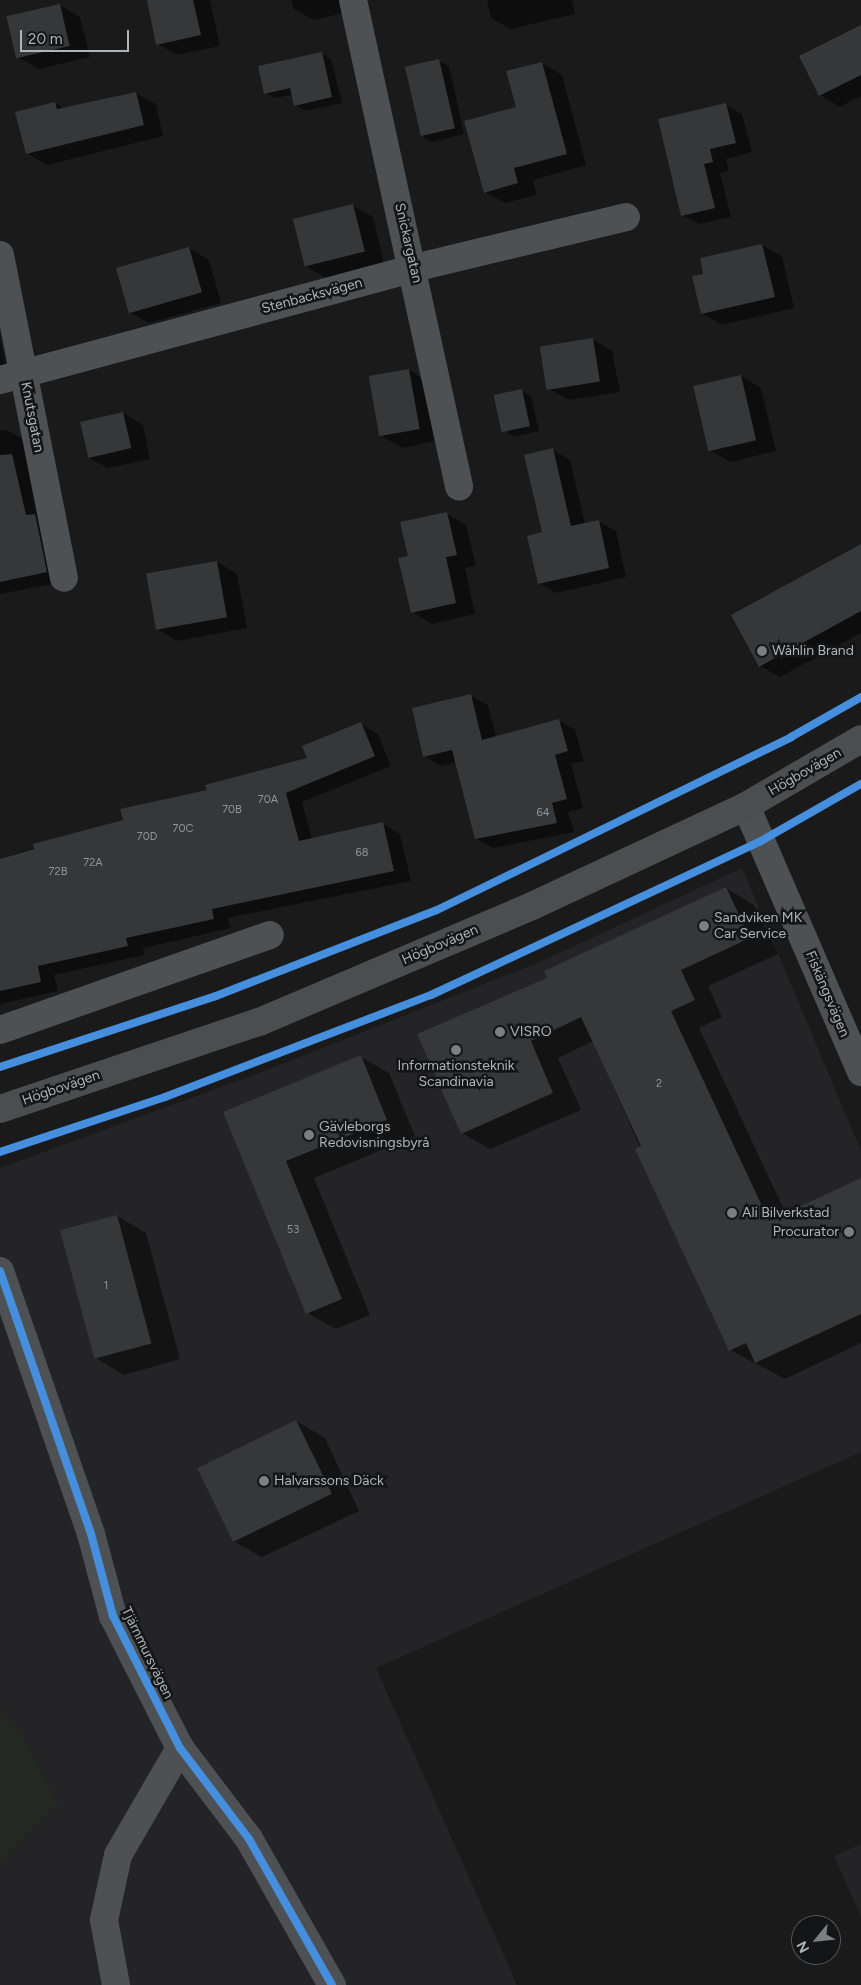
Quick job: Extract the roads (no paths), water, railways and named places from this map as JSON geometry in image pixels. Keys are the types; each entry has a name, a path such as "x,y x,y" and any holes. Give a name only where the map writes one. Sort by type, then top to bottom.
{"main road":[{"name":"Högbovägen","path":"0,1109 259,1022 532,906 746,806 861,739"}],"street":[{"name":"Snickargatan","path":"353,0 414,268 460,487"},
{"name":"Stenbacksvägen","path":"12,377 414,268 626,217"},
{"name":"Knutsgatan","path":"0,256 12,377 64,578"},
{"name":"Fiskängsvägen","path":"746,806 861,1072"},
{"path":"0,1030 270,935"},
{"name":"Tjärnmursvägen","path":"0,1271 90,1534 113,1616 180,1748 249,1839 332,1985"},
{"path":"116,1985 104,1920 118,1855 180,1748"}],"place":[{"name":"Wåhlin Brand","path":"762,651"},
{"name":"Sandviken MK Car Service","path":"704,926"},
{"name":"VISRO","path":"500,1032"},
{"name":"Informationsteknik Scandinavia","path":"456,1050"},
{"name":"Gävleborgs Redovisningsbyrå","path":"309,1135"},
{"name":"Ali Bilverkstad","path":"732,1213"},
{"name":"Procurator","path":"849,1232"},
{"name":"Halvarssons Däck","path":"264,1481"}]}
